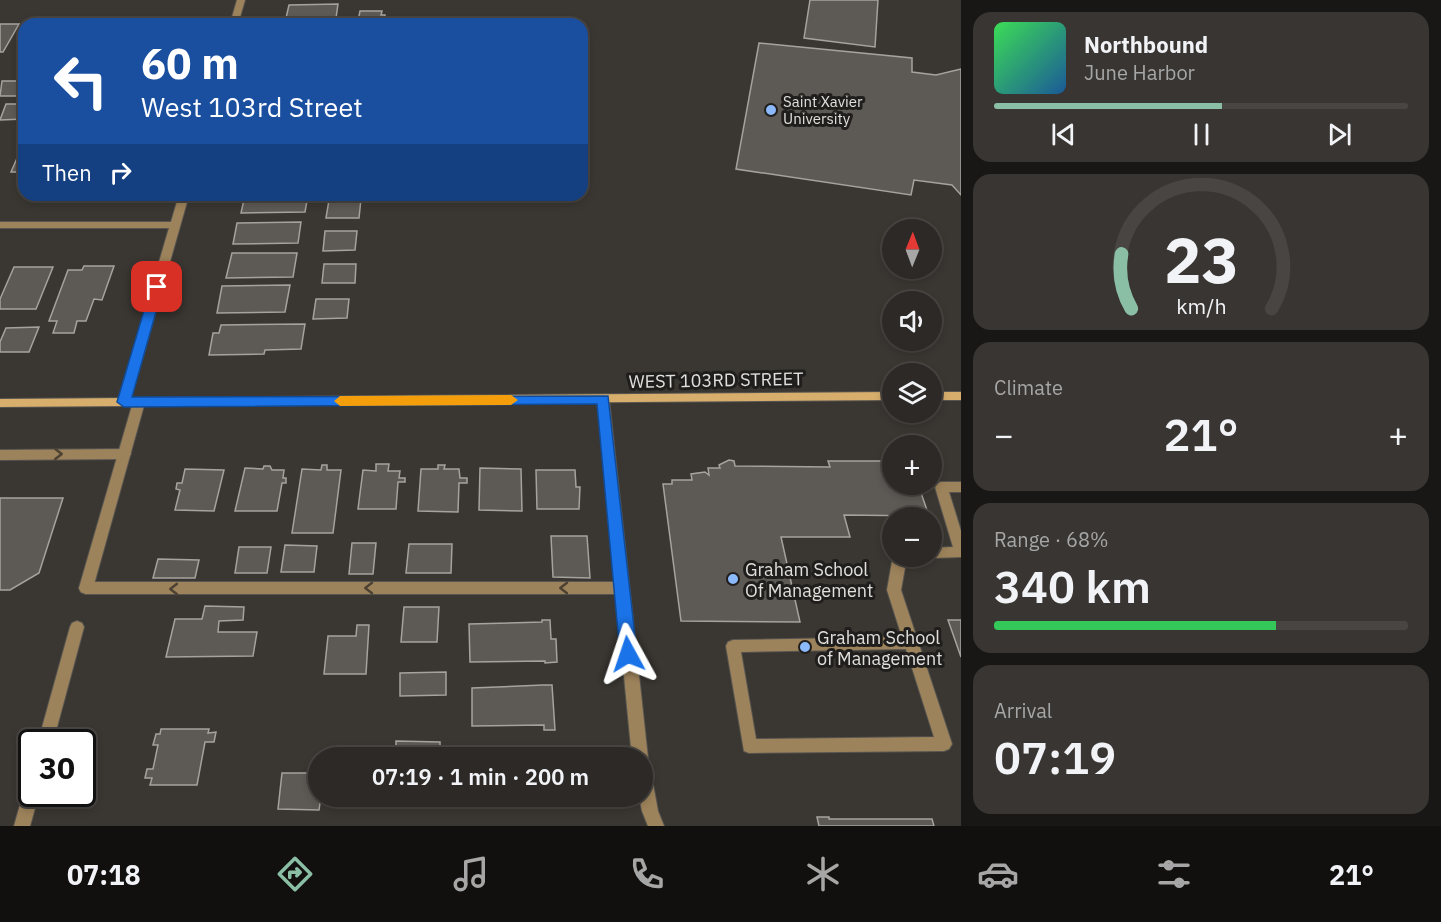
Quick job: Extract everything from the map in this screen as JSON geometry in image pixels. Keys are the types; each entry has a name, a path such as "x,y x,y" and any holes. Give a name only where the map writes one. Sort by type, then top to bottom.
{"main road":[{"name":"WEST 103RD STREET","path":"0,403 882,396"},
{"path":"942,396 961,396"}],"street":[{"path":"236,18 241,0"},
{"path":"124,402 182,201"},
{"path":"0,225 175,225"},
{"path":"603,399 639,747"},
{"path":"140,402 86,588 622,588"},
{"path":"0,455 125,454"},
{"path":"942,553 961,552 941,487 961,487"},
{"path":"898,567 894,590 944,744 749,746 733,646 910,643"},
{"path":"49,729 77,627"},
{"path":"22,826 27,807"},
{"path":"649,807 657,826"}],"building":[{"path":"810,0 878,0 875,47 804,38"},
{"path":"338,4 336,18 286,18 289,5"},
{"path":"360,11 382,11 381,15 385,15 384,18 359,18"},
{"path":"0,24 18,24 3,52 0,52"},
{"path":"759,43 912,58 912,72 936,75 961,69 961,195 952,185 914,180 911,195 736,169"},
{"path":"2,81 18,81 18,96 0,96"},
{"path":"6,104 18,104 18,119 0,120"},
{"path":"18,156 18,172 11,172"},
{"path":"244,201 307,201 305,212 241,213"},
{"path":"329,201 361,201 359,218 326,218"},
{"path":"301,222 298,243 233,244 237,223"},
{"path":"325,231 357,231 355,250 323,251"},
{"path":"232,253 297,253 293,277 226,278"},
{"path":"324,264 356,264 355,283 322,283"},
{"path":"84,266 114,266 102,300 94,299 86,321 77,321 74,333 53,333 57,321 49,321 68,270 82,270"},
{"path":"14,267 53,267 36,309 0,309 0,299"},
{"path":"290,285 285,312 217,313 222,286"},
{"path":"316,299 349,299 347,318 313,319"},
{"path":"305,324 301,349 265,350 264,354 209,355 213,333 219,333 221,325"},
{"path":"39,327 29,352 0,352 0,342 6,328"},
{"name":"Graham School Of Management","path":"729,460 734,461 735,466 830,467 828,461 882,461 882,495 922,495 926,507 882,507 882,515 844,515 850,537 781,537 800,622 681,621 663,484 672,484 672,480 692,480 691,474 705,472 709,475 708,468 720,468 719,465"},
{"path":"376,464 389,464 388,471 400,471 399,478 405,478 405,482 398,482 396,509 358,509 363,470 376,471"},
{"path":"322,465 327,465 327,470 341,470 333,533 292,533 302,469 321,470"},
{"path":"438,465 445,465 444,469 459,469 460,478 467,478 467,483 459,483 458,512 418,511 421,469 438,469"},
{"path":"264,466 270,466 272,470 284,470 283,478 286,478 286,483 282,483 277,511 235,511 245,468 263,469"},
{"path":"480,468 521,469 522,511 479,510"},
{"path":"185,469 224,470 214,511 175,510 180,490 176,489 177,483 182,483"},
{"path":"536,470 575,470 576,487 580,487 579,509 537,509"},
{"path":"0,498 63,498 39,573 10,590 0,590"},
{"path":"551,536 587,536 590,578 553,577"},
{"path":"352,543 376,543 373,574 349,574"},
{"path":"409,544 452,544 451,573 406,573"},
{"path":"285,545 317,546 314,572 281,572"},
{"path":"239,547 271,547 267,573 235,573"},
{"path":"158,559 199,560 195,578 153,578"},
{"path":"205,606 244,607 243,620 219,621 218,632 257,632 253,656 166,657 175,619 202,619"},
{"path":"404,607 439,607 437,642 401,642"},
{"path":"542,620 550,620 551,639 556,639 557,662 470,662 469,624 542,622"},
{"path":"948,620 961,620 961,657"},
{"path":"357,625 369,625 366,674 324,674 328,636 356,636"},
{"path":"446,672 446,695 400,696 400,673"},
{"path":"552,685 555,730 544,730 544,725 472,726 472,688"},
{"path":"161,729 209,729 208,733 216,732 214,742 205,742 197,785 150,785 152,778 145,778 147,769 153,769 158,745 153,745 156,734 160,734"},
{"path":"396,741 440,742 440,747 396,747"},
{"path":"282,773 308,773 308,807 319,807 319,810 278,809"},
{"path":"817,817 932,819 934,826 819,826"}],"slow traffic":[{"path":"340,401 511,400"}],"place":[{"name":"Saint Xavier University","path":"771,110"},
{"name":"Graham School Of Management","path":"733,579"},
{"name":"Graham School of Management","path":"805,647"}],"route":[{"path":"157,287 124,402 603,399 628,654"}]}
